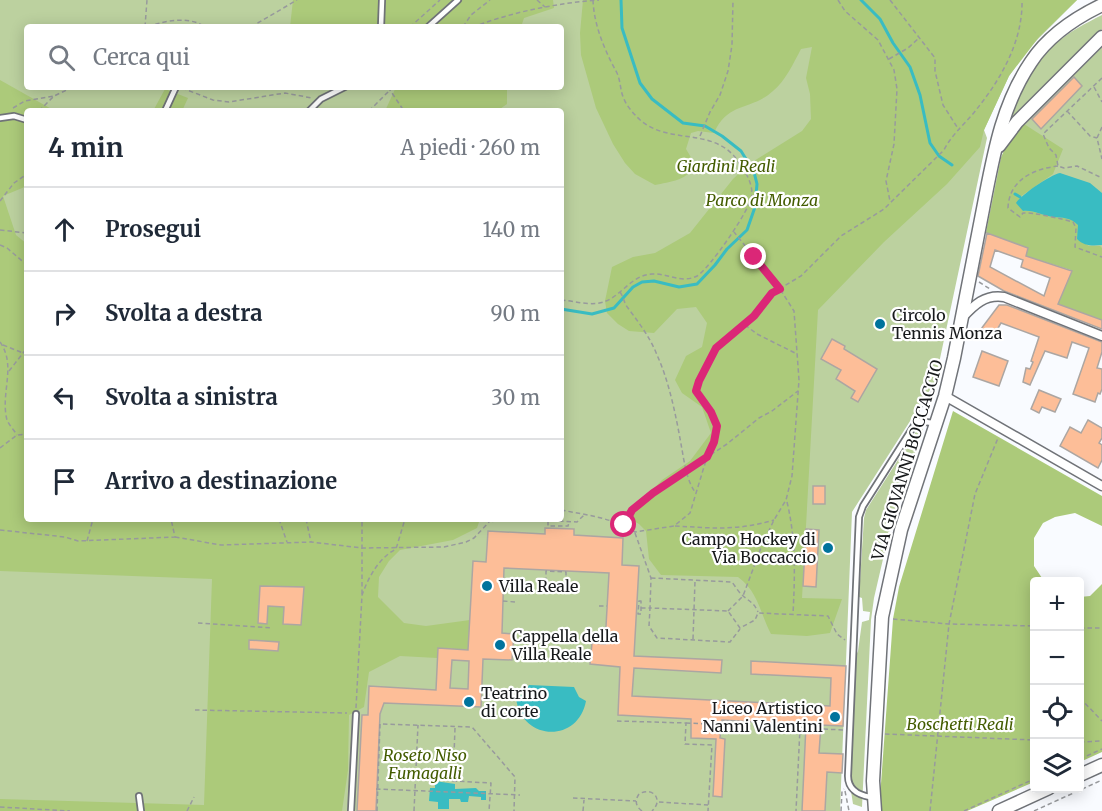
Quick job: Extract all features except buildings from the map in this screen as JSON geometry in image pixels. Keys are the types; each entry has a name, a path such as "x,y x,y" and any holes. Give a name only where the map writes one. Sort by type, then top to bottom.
{"main road":[{"name":"VIA GIOVANNI BOCCACCIO","path":"875,811 873,781 880,637 889,580 901,530 945,396 994,152 1015,90 1032,61 1055,35 1084,14 1102,5"},
{"name":"VIA GIOVANNI BOCCACCIO","path":"994,152 1017,122 1102,37"},
{"path":"1084,773 1102,765"},
{"name":"VIA GIOVANNI BOCCACCIO","path":"866,811 873,781"},
{"path":"999,811 1040,793"}],"street":[{"path":"962,318 981,300 996,296 1004,297 1102,336"},
{"path":"945,396 1102,486"}],"lane":[{"path":"381,24 382,0"},
{"path":"431,24 458,0"},
{"path":"166,108 176,90"},
{"path":"312,108 321,99 339,90"},
{"path":"1,118 14,116 24,119"},
{"path":"870,797 854,792 848,782 852,641 860,511 917,421 936,423"},
{"path":"351,811 356,714"},
{"path":"139,796 141,811"}],"path":[{"path":"147,0 147,24"},
{"path":"256,24 297,0"},
{"path":"413,24 440,0"},
{"path":"465,24 471,15 490,0"},
{"path":"537,0 546,8"},
{"path":"564,300 588,304 605,302 628,283 653,274 682,279 698,276 734,232 752,197 751,184 731,153 718,144 699,137 672,136 647,126 637,117 624,100 621,81 605,50 593,12 593,0"},
{"path":"482,24 506,16 599,0"},
{"path":"699,137 720,95 728,71 732,45 733,0"},
{"path":"838,0 845,11 878,40 894,70 897,89 894,144 886,181 891,202"},
{"path":"890,0 935,58 935,71 943,105 959,130"},
{"path":"674,526 690,513 707,457 714,442 717,426 711,412 696,391 716,348 754,316 772,293 801,276 840,236 884,209 944,150 950,138 959,130 1002,74 1022,18 1022,0"},
{"path":"155,24 166,20 180,20 195,24"},
{"path":"888,60 909,48 919,37"},
{"path":"1058,166 1056,155 1049,148 1043,134 1102,78"},
{"path":"1092,86 1102,102"},
{"path":"1,118 25,101 54,96 67,90"},
{"path":"185,90 213,100 229,102 285,93 321,99"},
{"path":"372,108 387,90"},
{"path":"390,90 402,108"},
{"path":"42,108 54,96"},
{"path":"1067,111 1090,136 1097,138"},
{"path":"1102,127 1097,138 1102,159"},
{"path":"1102,178 1077,166 1046,168 1030,174 1012,187 1008,197 1008,208 1020,217 1023,213 1032,212 1073,222 1076,228 1075,247 1102,257"},
{"path":"0,201 14,183 24,176"},
{"path":"0,230 24,233"},
{"path":"639,607 728,611 743,596 774,520 786,500 792,476 798,390 794,311 780,289 734,232"},
{"path":"0,245 24,262"},
{"path":"969,276 1004,297"},
{"path":"619,292 626,306 642,325 657,355 663,371 687,471 696,494"},
{"path":"744,324 757,334 796,353"},
{"path":"1,343 23,353 9,372"},
{"path":"1,343 9,372 5,406 8,422 17,435"},
{"path":"624,525 632,510 798,390"},
{"path":"917,421 917,414 933,390"},
{"path":"930,811 949,624 975,494 1003,429"},
{"path":"0,448 17,435 24,434"},
{"path":"786,500 793,524 794,614"},
{"path":"564,511 624,525 635,532 651,578 649,626 657,638 729,642 740,628 755,620 758,613 756,606 750,599 743,596 732,582 651,578"},
{"path":"564,521 577,522 585,515"},
{"path":"635,532 674,526 715,529 749,527 774,520"},
{"path":"87,541 92,522"},
{"path":"172,522 175,537"},
{"path":"280,522 287,543"},
{"path":"307,522 311,542"},
{"path":"195,710 356,714 362,595 362,522"},
{"path":"362,595 367,582 385,555 396,549 404,522"},
{"path":"0,531 87,541 175,537 221,544 311,542 396,549 444,547 466,542 474,538 489,522"},
{"path":"549,522 548,526 558,527 568,526 569,522"},
{"path":"546,582 546,571 557,571 567,572 566,583"},
{"path":"693,640 695,581"},
{"path":"538,582 554,583"},
{"path":"559,583 575,584"},
{"path":"503,601 515,602"},
{"path":"599,606 607,606"},
{"path":"728,611 740,628"},
{"path":"758,613 828,616 841,638 852,641"},
{"path":"893,619 949,624 1030,626"},
{"path":"198,623 272,628"},
{"path":"1084,627 1102,628"},
{"path":"1084,702 1102,721"},
{"path":"617,721 849,730"},
{"path":"686,723 685,744 712,745 708,811"},
{"path":"376,811 380,724 472,727 515,777 514,811"},
{"path":"414,811 418,724"},
{"path":"453,778 455,726"},
{"path":"796,811 800,728"},
{"path":"875,734 1030,740"},
{"path":"1084,742 1102,741"},
{"path":"1084,757 1102,749"},
{"path":"387,754 416,756"},
{"path":"416,776 490,783 489,811"},
{"path":"1034,811 1102,780"},
{"path":"964,811 1030,781"},
{"path":"841,811 842,791 848,782"},
{"path":"377,789 520,795"},
{"path":"845,789 849,811"},
{"path":"642,811 636,801 639,794 646,790 653,792 658,802"},
{"path":"187,811 194,796"},
{"path":"573,798 636,801"},
{"path":"583,811 584,799"},
{"path":"658,802 708,805"},
{"path":"652,811 658,802"},
{"path":"0,807 70,811"}],"green space":[{"name":"Parco di Monza","path":"0,0 1077,0 1027,50 1009,76 984,130 987,138 935,382 852,512 840,811 0,811"},
{"path":"293,0 553,0 554,8 524,18 522,24 290,24"},
{"name":"Giardini Reali","path":"583,0 1077,0 1039,37 1009,76 984,130 980,147 947,184 884,242 818,310 802,598 842,599 830,633 807,636 771,634 750,589 738,577 661,575 649,559 646,531 639,524 621,514 640,503 662,480 690,461 711,433 702,407 682,393 675,380 686,356 702,347 707,323 696,307 677,309 654,333 629,331 607,313 605,301 612,267 633,257 655,253 690,233 733,179 749,164 802,131 811,119 810,94 806,78 812,47 801,49 782,82 765,97 733,111 726,116 714,133 698,131 691,133 686,149 695,164 689,174 655,185 635,174 625,163 596,108 581,55"},
{"path":"1102,15 1102,29 1002,133 1024,86 1045,54 1065,36"},
{"path":"1102,47 1102,320 1058,304 1071,270 1026,256 1028,248 986,233 1001,158 1008,141"},
{"path":"0,80 50,108 24,108 24,187 3,196 16,235 24,242 24,522 479,522 477,528 453,540 400,550 389,561 379,577 378,597 404,623 426,626 470,620 468,650 438,648 437,658 400,656 369,672 364,707 349,715 348,770 342,811 0,811 0,799 204,805 212,579 0,571"},
{"path":"164,90 188,98 183,108 155,108"},
{"path":"395,90 507,90 507,104 501,108 386,108"},
{"path":"1024,124 1063,149 1053,174 1020,197 1023,211 1073,221 1079,225 1077,239 1089,246 1102,248 1102,320 1058,304 1071,270 1026,256 1028,248 986,233 1001,158 1008,141"},
{"name":"Boschetti Reali","path":"953,411 1102,496 1102,526 1075,513 1055,517 1043,523 1034,538 1034,566 1041,577 1030,577 1030,784 967,811 879,811 893,619 899,587"},
{"path":"919,427 923,429 893,516 874,598 862,807 853,804 849,778 854,660 858,651 862,622 869,620 870,612 863,611 862,598 859,597 864,518 866,510"},
{"path":"1102,584 1102,752 1084,760 1084,597 1090,596"}],"water":[{"path":"1060,173 1090,183 1102,193 1102,245 1082,243 1077,239 1078,225 1066,218 1023,211 1016,203 1036,186"},
{"path":"529,685 574,687 579,697 586,701 581,715 572,725 562,730 550,732 538,729 528,723 520,712 516,698 524,694"},
{"path":"435,781 455,784 455,789 476,788 479,791 486,791 486,800 469,796 468,802 449,799 449,809 438,809 438,802 429,801 430,788 435,788"}],"waterway":[{"path":"564,309 592,314 614,308 633,287 642,282 654,281 679,287 697,284 747,230 755,207 757,184 754,172 741,151 705,126 683,123 652,99 640,83 622,28 621,0"},
{"path":"861,0 880,19 910,67 920,95 930,143 939,156 952,165"},
{"path":"1015,194 1020,197"}],"place":[{"name":"Circolo Tennis Monza","path":"880,324"},
{"name":"Campo Hockey di Via Boccaccio","path":"828,548"},
{"name":"Villa Reale","path":"487,586"},
{"name":"Cappella della Villa Reale","path":"500,645"},
{"name":"Teatrino di corte","path":"469,702"},
{"name":"Liceo Artistico Nanni Valentini","path":"835,717"}],"route":[{"path":"624,525 632,510 707,457 714,442 717,426 711,412 696,391 699,381 716,348 754,316 772,293 780,289 754,257"}],"park label":[{"name":"Roseto Niso Fumagalli","path":"425,764"}]}
